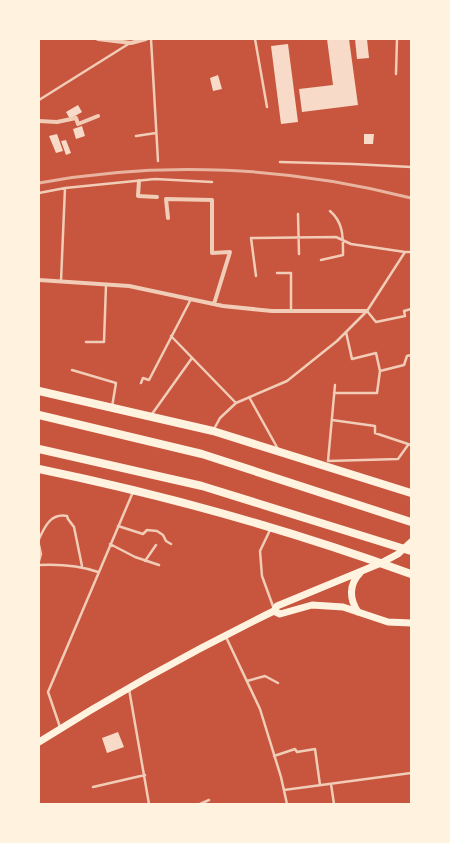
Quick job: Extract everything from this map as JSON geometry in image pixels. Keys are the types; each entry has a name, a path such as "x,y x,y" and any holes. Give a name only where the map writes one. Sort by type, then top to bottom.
{"main road":[{"path":"39,391 213,431 328,464 411,493"},
{"path":"39,415 202,454 411,522"},
{"path":"39,449 202,486 409,547"},
{"path":"39,469 91,480 271,528 411,574"},
{"path":"39,742 225,635 274,611 277,606 381,563 409,547"},
{"path":"358,612 352,603 351,592 354,581 360,572"},
{"path":"274,611 280,614 312,605 343,607 388,622 411,624"}],"street":[{"path":"98,39 131,43 146,39"},
{"path":"39,121 57,122 76,118 78,124 98,116"},
{"path":"139,181 138,196 157,197"},
{"path":"168,218 166,199 212,200 212,253 230,252 214,304"},
{"path":"39,280 129,286 214,304 272,311 367,311"}],"lane":[{"path":"151,39 158,161"},
{"path":"255,39 267,107"},
{"path":"396,74 397,39"},
{"path":"39,100 131,43"},
{"path":"136,136 156,133"},
{"path":"280,162 411,167"},
{"path":"39,193 65,188 155,179 212,182"},
{"path":"61,281 65,188"},
{"path":"321,260 343,255 343,240 339,218 330,210"},
{"path":"298,214 300,254"},
{"path":"256,276 251,238 336,237 351,244 411,252"},
{"path":"213,431 220,418 236,403 287,381 346,332 367,311 405,252"},
{"path":"277,274 291,274 291,310"},
{"path":"86,342 104,342 106,284"},
{"path":"141,383 143,378 149,380 191,298"},
{"path":"367,311 376,322 405,316 404,311 411,309"},
{"path":"334,392 377,393 380,371 376,353 352,359 346,332"},
{"path":"171,336 236,403"},
{"path":"380,371 404,365 407,356 411,355"},
{"path":"150,416 192,358"},
{"path":"72,370 116,383 112,407"},
{"path":"332,420 375,426 375,433 410,445 398,459 328,464 335,384"},
{"path":"249,397 279,451"},
{"path":"60,729 48,692 133,491"},
{"path":"39,539 48,521 62,515 67,516 74,527 82,566"},
{"path":"118,526 143,534 147,530 157,531 163,534 166,541 171,544"},
{"path":"271,528 260,551 262,576 274,611"},
{"path":"110,544 145,561 159,565"},
{"path":"39,545 41,554 39,561"},
{"path":"145,561 156,545"},
{"path":"39,565 59,564 82,566 98,572"},
{"path":"225,635 260,709 287,804"},
{"path":"247,681 265,676 278,683"},
{"path":"129,689 149,804"},
{"path":"274,756 295,749 297,752 315,749 320,785"},
{"path":"284,790 411,773"},
{"path":"93,786 145,775"},
{"path":"331,784 334,804"},
{"path":"200,804 209,800"}],"building":[{"path":"327,39 349,39 358,105 302,112 299,89 333,85"},
{"path":"355,39 367,39 369,58 357,59"},
{"path":"288,44 298,122 281,124 271,46"},
{"path":"218,75 222,89 213,91 210,78"},
{"path":"78,105 82,112 70,119 66,112"},
{"path":"82,126 85,136 76,139 73,129"},
{"path":"57,134 63,151 56,153 49,136"},
{"path":"364,134 374,134 373,144 364,144"},
{"path":"66,140 71,153 66,155 61,141"},
{"path":"118,732 124,747 107,753 102,738"}],"railway":[{"path":"39,183 132,171 179,169 226,170 319,179 411,198"}]}
